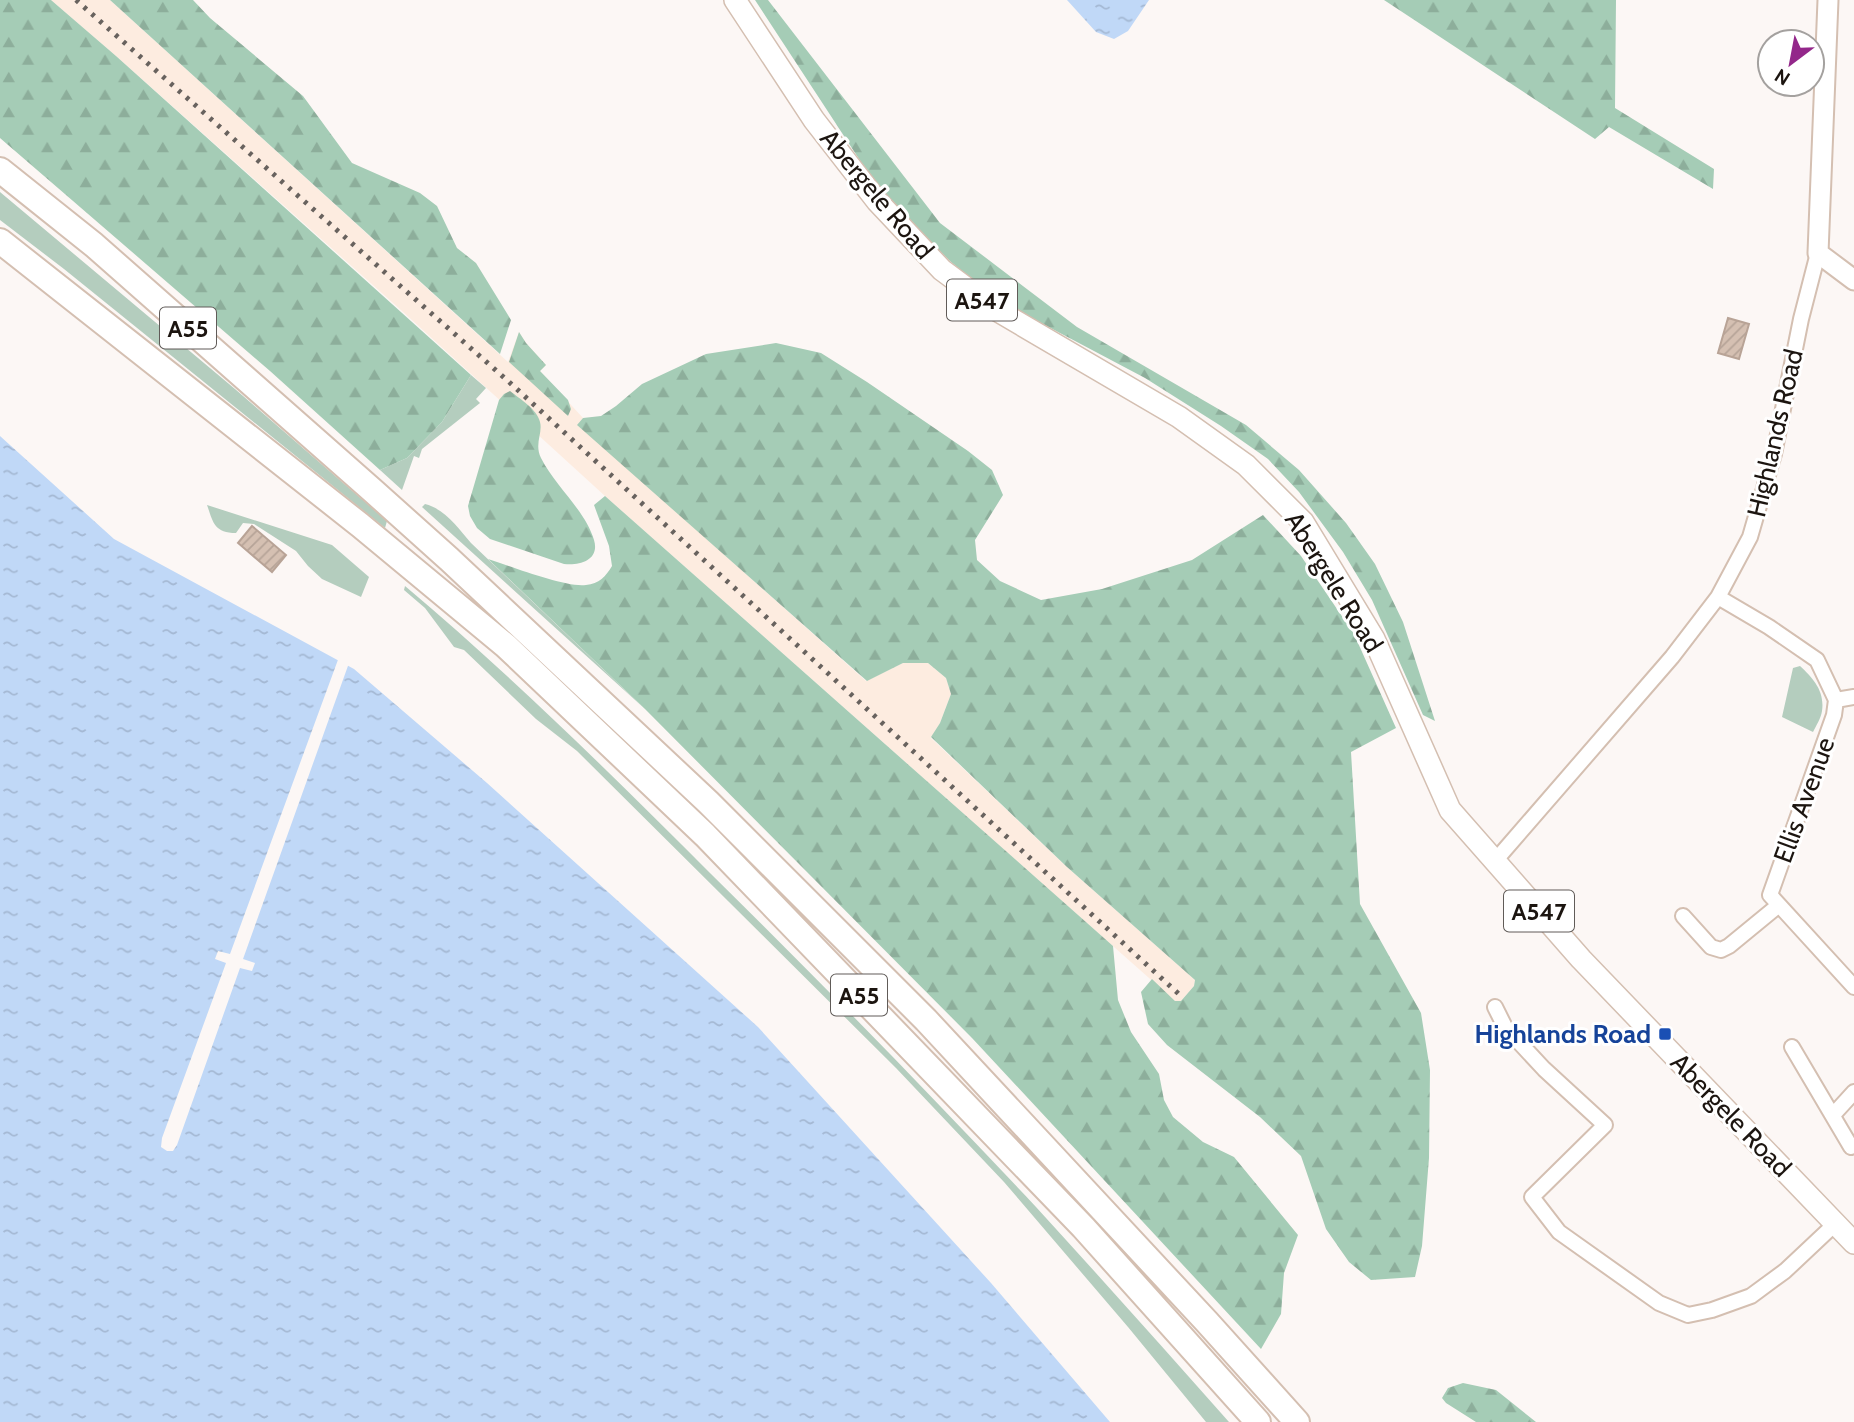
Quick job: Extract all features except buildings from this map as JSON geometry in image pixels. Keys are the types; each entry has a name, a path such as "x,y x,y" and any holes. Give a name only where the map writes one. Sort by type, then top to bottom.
{"highway":[{"name":"A55","path":"0,170 94,246 449,559 708,802 917,1010 1297,1422"},
{"name":"A55","path":"0,241 360,524 506,646 705,835 1083,1227 1258,1422"}],"main road":[{"name":"Abergele Road","path":"735,0 814,120 877,201 943,270 993,308 1179,417 1246,465 1303,522 1374,639 1450,810 1581,959 1854,1243"}],"street":[{"path":"1828,0 1818,253 1854,280"},
{"name":"Highlands Road","path":"1494,861 1672,657 1718,597 1749,537 1774,454 1801,319 1818,253"},
{"path":"1718,597 1769,626 1817,660 1836,700 1854,697"},
{"name":"Ellis Avenue","path":"1779,905 1770,895 1834,715 1836,700"},
{"path":"1683,915 1711,947 1721,950 1779,905 1854,987"},
{"path":"1495,1007 1505,1027 1544,1069 1605,1125 1532,1197 1559,1232 1659,1303 1688,1315 1712,1310 1751,1296 1785,1271 1835,1224"},
{"path":"1792,1047 1851,1147"},
{"path":"1833,1115 1854,1092"}],"shaded area":[{"path":"51,0 110,0 508,362 519,332 546,365 540,371 583,418 578,424 866,681 903,663 928,663 946,678 951,694 931,738 1067,867 1195,980 1194,986 1181,1001 1175,1001"}],"green space":[{"path":"0,0 51,0 471,375 442,422 407,458 380,470 270,371 0,138"},
{"path":"110,0 193,0 210,18 303,96 352,163 420,193 437,206 457,248 476,263 511,320 500,354"},
{"path":"755,0 768,0 940,223 1077,327 1246,425 1299,470 1346,523 1375,564 1403,622 1435,721 1423,715 1372,600 1343,552 1299,492 1268,459 1145,378 1024,314 987,291 951,262 878,188"},
{"path":"1384,0 1616,0 1615,108 1714,169 1713,189 1609,127 1595,139"},
{"path":"0,192 235,389 387,521 385,528 0,220"},
{"path":"519,332 546,365 540,371 568,400 571,409 568,416 509,362"},
{"path":"776,343 821,353 968,451 992,470 1003,495 975,540 977,560 1000,581 1041,600 1102,589 1192,560 1263,515 1301,556 1354,634 1396,728 1351,752 1360,904 1421,1013 1430,1070 1429,1158 1422,1246 1415,1277 1371,1280 1349,1262 1326,1229 1301,1156 1260,1117 1167,1045 1148,1024 1141,992 1152,979 1175,1001 1181,1001 1194,986 1195,980 1067,867 931,737 940,723 951,694 946,678 928,663 903,663 867,681 577,425 583,418 601,416 642,384 706,354"},
{"path":"471,375 486,388 476,399 480,403 422,449 419,458 414,456 402,490 380,470 407,458 442,422"},
{"path":"510,391 538,417 541,426 538,448 541,458 590,529 594,552 582,563 564,564 490,539 477,528 470,516 468,506 499,400"},
{"path":"605,496 1113,946 1118,1000 1131,1032 1159,1074 1164,1100 1173,1117 1203,1142 1234,1157 1298,1235 1284,1273 1281,1314 1261,1349 972,1038 645,709 488,559 565,583 586,585 598,581 612,566 609,546 594,505"},
{"path":"425,504 439,510 451,520 471,543 645,709 422,507"},
{"path":"207,505 332,545 369,577 361,597 322,579 296,551 254,524 243,523 236,533 219,529"},
{"path":"405,586 560,726 834,997 1036,1207 1229,1422 1206,1422 1004,1182 896,1068 577,751 536,719 464,650 454,647 425,608 404,590"},
{"path":"1800,666 1813,680 1822,697 1821,714 1813,732 1782,717 1793,668"},
{"path":"1463,1383 1496,1390 1536,1422 1476,1422 1442,1398 1448,1388"}],"water":[{"path":"1067,0 1149,0 1128,31 1114,39 1096,32"},
{"path":"0,436 114,539 354,669 487,783 758,1027 991,1283 1110,1422 0,1422"}],"pier":[{"path":"339,657 349,663 243,959 255,963 252,971 240,968 177,1145 173,1151 167,1151 161,1147 162,1138 226,963 215,959 218,951 230,954"}],"railway":[{"path":"76,0 508,381 1181,996"}],"place":[{"name":"Highlands Road","path":"1665,1034"}]}
